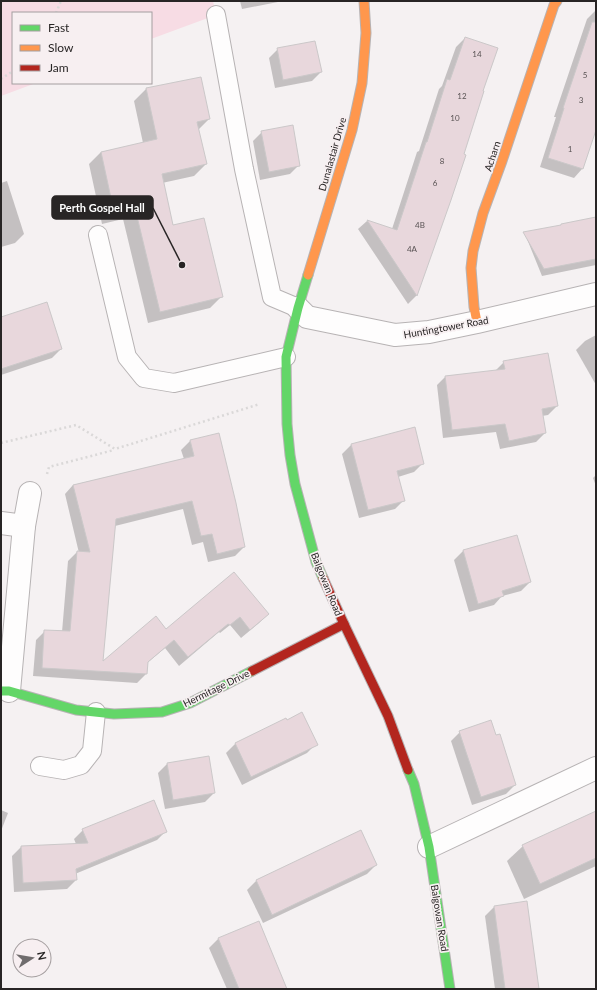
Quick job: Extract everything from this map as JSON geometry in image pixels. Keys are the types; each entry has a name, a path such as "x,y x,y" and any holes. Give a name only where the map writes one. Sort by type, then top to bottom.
{"street":[{"name":"Dunalastair Drive","path":"298,308 352,130 362,84 366,33 364,1"},
{"name":"Acharn","path":"477,322 474,307 471,268 473,251 484,213 554,5 557,1"},
{"name":"Huntingtower Road","path":"298,308 307,317 395,335 429,332 596,294"},
{"name":"Balgowan Road","path":"298,308 286,357 287,424 295,484 316,562 388,716 414,784 429,847 450,989"},
{"name":"Hermitage Drive","path":"30,493 24,526 5,691 76,710 114,714 162,712 190,703 344,624"},
{"path":"1,523 24,526"},
{"path":"429,847 596,768"}],"lane":[{"path":"216,15 244,169 272,297 298,308"},
{"path":"98,235 127,357 144,378 174,383 286,357"},
{"path":"40,766 64,770 81,765 92,750 96,712"}],"path":[{"path":"56,12 61,1"},
{"path":"1,80 12,72"},
{"path":"30,493 44,487 49,467 115,449 287,396"},
{"path":"1,443 76,424 115,449"}],"shaded area":[{"path":"1,1 213,1 216,15 152,39 152,12 12,12 12,84 33,84 1,96"}],"building":[{"path":"592,22 596,22 596,130 583,169 548,158"},
{"path":"465,37 498,48 464,154 466,155 417,296 367,220 397,230 447,79 450,80"},
{"path":"315,41 322,72 283,80 277,48"},
{"path":"201,77 210,119 197,122 207,164 162,174 173,225 204,218 223,297 160,312 135,208 114,212 101,152 157,139 146,88"},
{"path":"293,125 300,166 269,172 261,131"},
{"path":"596,217 596,259 544,269 523,232 561,225"},
{"path":"47,302 62,349 1,369 1,317"},
{"path":"548,353 558,406 542,409 546,433 509,441 505,424 452,430 445,376 505,369 503,361"},
{"path":"415,427 424,464 397,471 405,501 368,510 351,444"},
{"path":"219,433 245,547 217,554 212,534 201,536 192,501 116,519 103,661 156,616 166,629 234,572 269,614 250,630 240,617 230,625 228,624 188,657 174,640 148,662 147,674 42,668 44,630 70,631 77,551 90,552 73,485 194,456 190,440"},
{"path":"517,535 531,582 502,591 504,596 478,604 463,550"},
{"path":"302,712 318,745 251,777 235,743 286,718 287,720"},
{"path":"491,720 496,735 500,734 516,785 481,797 459,731"},
{"path":"209,756 215,793 173,800 167,763"},
{"path":"154,800 167,832 76,869 77,880 23,883 21,846 88,843 82,829"},
{"path":"596,811 596,858 540,884 522,845"},
{"path":"361,830 377,865 272,915 256,880"},
{"path":"527,901 539,989 505,989 494,906"},
{"path":"259,921 287,989 239,989 218,938"}],"traffic: fast":[{"path":"308,275 286,357 287,424 295,484 316,562 323,578"},
{"path":"1,691 9,691 76,710 114,714 162,712 190,703 252,671"},
{"path":"408,770 414,784 429,847 450,989"}],"traffic: slow":[{"path":"308,275 352,130 362,83 366,33 364,1"},
{"path":"477,322 474,307 471,268 473,251 483,213 554,5 557,1"}],"traffic: jam":[{"path":"323,578 388,716 408,770"},
{"path":"252,671 344,624"}],"place":[{"name":"Perth Gospel Hall","path":"182,265"}]}
